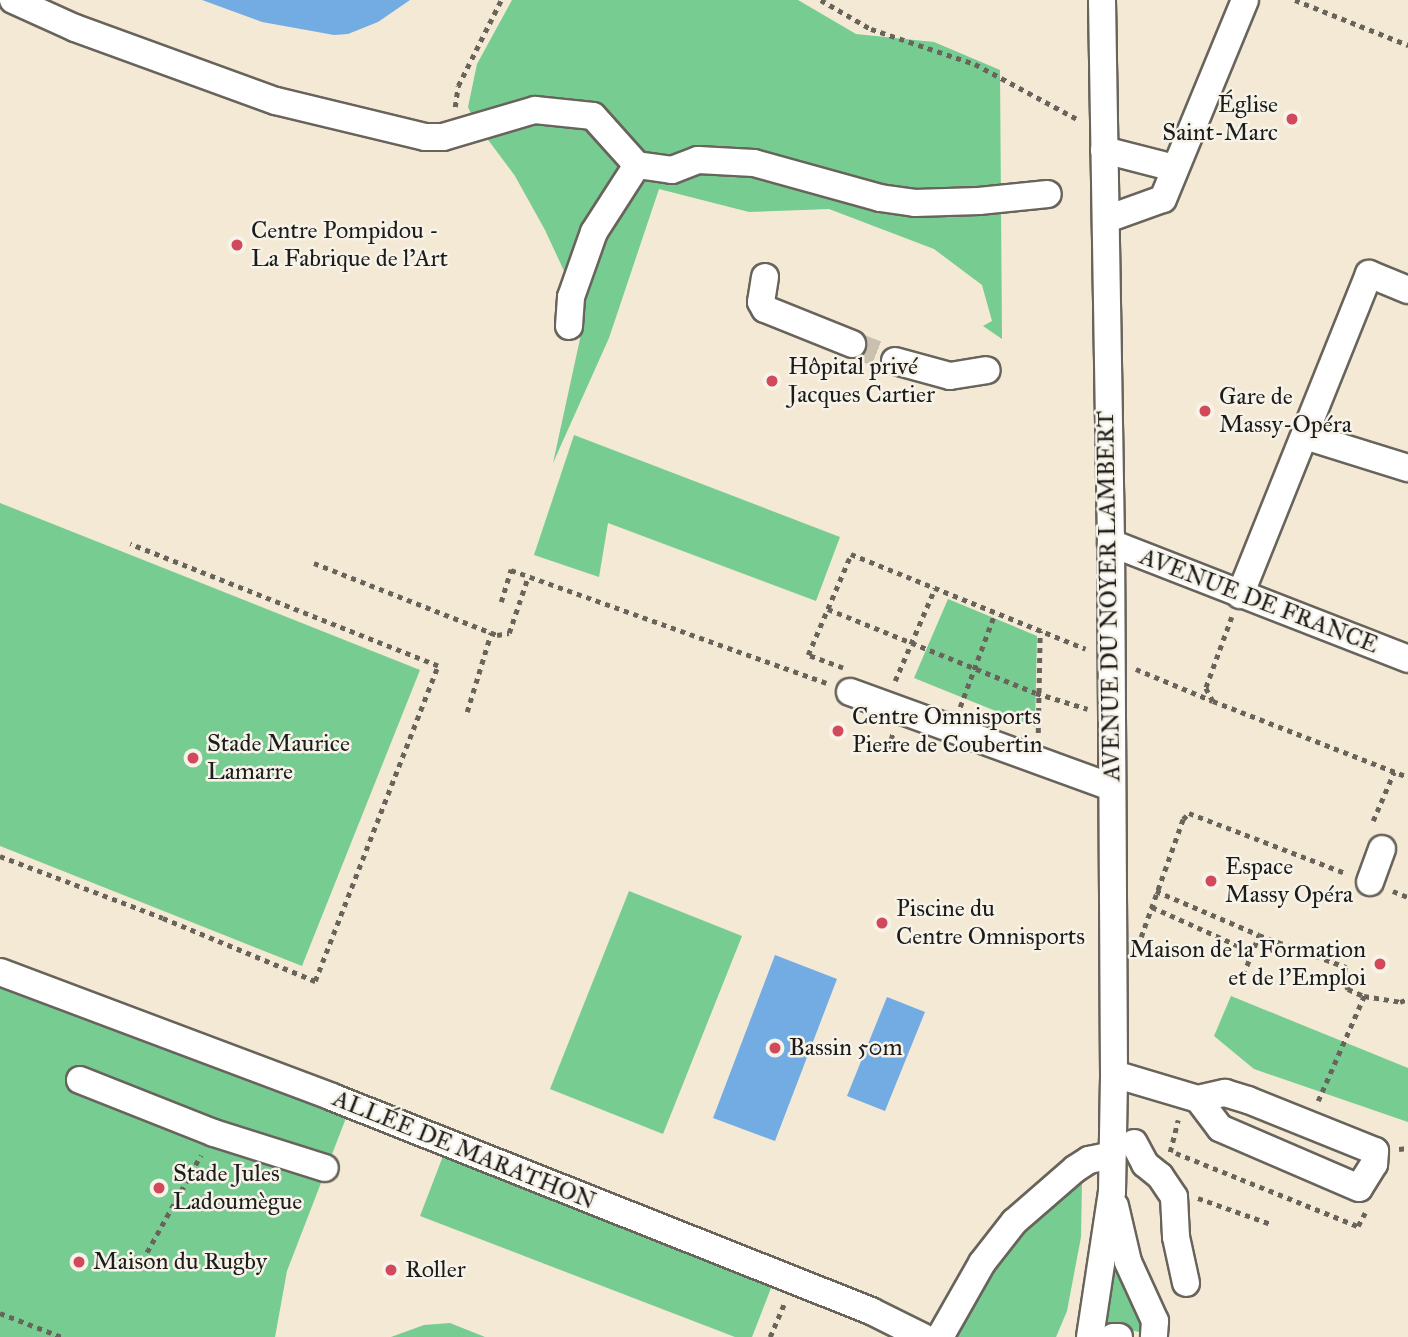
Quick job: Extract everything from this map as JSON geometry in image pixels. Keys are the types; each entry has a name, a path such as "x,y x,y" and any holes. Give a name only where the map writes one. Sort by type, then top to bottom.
{"street":[{"path":"13,0 75,28 276,102 425,137 443,137 535,110 593,116 637,166 672,170 698,160 754,163 880,198 915,203 979,201 1048,194"},
{"name":"AVENUE DU NOYER LAMBERT","path":"1090,1337 1112,1192 1123,1149 1114,1074 1111,543 1104,268 1107,219 1102,0"},
{"path":"1107,219 1163,199 1245,0"},
{"path":"1104,141 1174,168"},
{"path":"569,326 571,297 594,232 637,166"},
{"path":"1240,595 1369,274 1408,290"},
{"path":"765,277 761,302 765,309 852,344"},
{"path":"895,361 950,376 987,370"},
{"path":"1305,436 1408,468"},
{"name":"AVENUE DE FRANCE","path":"1111,543 1408,659"},
{"path":"850,692 1111,787"},
{"path":"1370,882 1382,849"},
{"name":"ALLÉE DE MARATHON","path":"0,972 332,1097 871,1311 923,1337"},
{"path":"1114,1074 1192,1097 1225,1093 1375,1151 1374,1164 1359,1188 1220,1128 1192,1097"},
{"path":"80,1080 214,1133 325,1168"},
{"path":"940,1337 982,1263 1014,1222 1075,1169 1089,1160 1123,1149 1145,1164 1164,1182 1174,1197 1176,1237 1186,1283"},
{"name":"AVENUE DU NOYER LAMBERT","path":"1112,1192 1128,1262 1155,1321 1154,1337"},
{"path":"1113,1337 1119,1337"}],"path":[{"path":"457,132 454,114 458,86 501,0"},
{"path":"821,0 871,29 975,64 1104,141"},
{"path":"1295,0 1408,45"},
{"path":"0,856 163,918 315,981 438,666 130,544"},
{"path":"501,602 511,570 850,692 857,672 808,655 851,554 1037,630 1038,737"},
{"path":"314,563 491,633 509,633 528,577"},
{"path":"885,705 935,588"},
{"path":"1240,595 1206,688 1213,701 1408,777"},
{"path":"828,609 1039,694 1111,716"},
{"path":"951,730 995,613"},
{"path":"467,712 491,633"},
{"path":"1373,821 1394,772"},
{"path":"1141,937 1183,819 1189,813 1408,897"},
{"path":"1156,891 1346,967 1344,976 1349,989 1364,996 1400,1002 1408,999"},
{"path":"1152,907 1252,952"},
{"path":"1243,975 1259,934"},
{"path":"1308,1125 1364,996"},
{"path":"1192,1097 1164,1182 1270,1224"},
{"path":"142,1261 214,1133"},
{"path":"770,1337 794,1280"},
{"path":"0,1313 62,1337"}],"green space":[{"path":"512,0 798,0 856,34 934,42 1000,70 1002,339 983,326 992,321 982,285 934,249 829,209 749,212 659,189 609,338 553,463 585,316 545,230 515,176 474,121 468,107 477,64"},
{"path":"574,435 840,537 816,601 608,523 599,577 534,555"},
{"name":"Stade Maurice Lamarre","path":"0,503 420,670 302,966 0,846"},
{"path":"948,599 1037,636 1035,727 914,678"},
{"path":"629,891 742,936 663,1134 550,1089"},
{"name":"Stade Jules Ladoumègue","path":"0,972 351,1105 287,1271 275,1337 0,1337"},
{"path":"1231,996 1408,1068 1408,1122 1254,1069 1214,1036"},
{"path":"443,1156 773,1283 752,1337 735,1337 420,1216"},
{"path":"1082,1181 1081,1237 1067,1311 1056,1337 951,1337 985,1276 1033,1219 1055,1199"},
{"path":"1109,1242 1144,1320 1139,1332 1104,1324"},
{"path":"450,1323 485,1337 391,1337 424,1325"}],"water":[{"path":"202,0 410,0 378,22 348,34 334,35 262,22"},
{"name":"Bassin 50m","path":"775,955 837,979 775,1141 713,1118"},
{"path":"887,997 925,1012 885,1111 847,1096"}],"tunnel":[{"path":"852,344 895,361"}],"place":[{"name":"Église Saint-Marc","path":"1292,119"},
{"name":"Centre Pompidou - La Fabrique de l'Art","path":"237,245"},
{"name":"Hôpital privé Jacques Cartier","path":"772,381"},
{"name":"Gare de Massy-Opéra","path":"1205,411"},
{"name":"Centre Omnisports Pierre de Coubertin","path":"838,731"},
{"name":"Stade Maurice Lamarre","path":"193,758"},
{"name":"Espace Massy Opéra","path":"1211,881"},
{"name":"Piscine du Centre Omnisports","path":"882,923"},
{"name":"Maison de la Formation et de l'Emploi","path":"1380,964"},
{"name":"Bassin 50m","path":"775,1048"},
{"name":"Stade Jules Ladoumègue","path":"159,1188"},
{"name":"Maison du Rugby","path":"79,1262"},
{"name":"Roller","path":"391,1270"}]}
